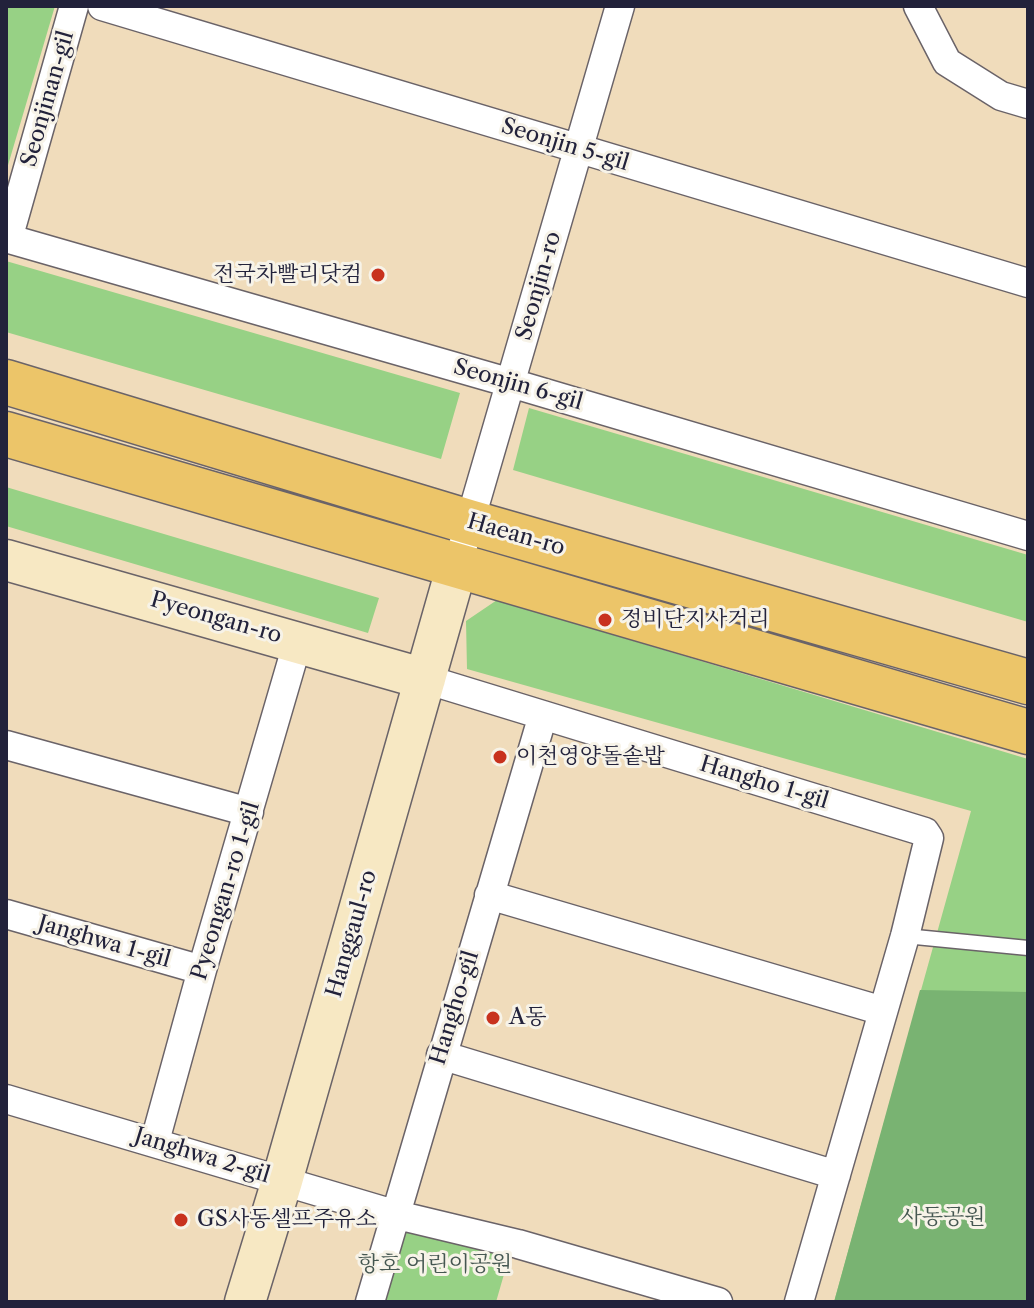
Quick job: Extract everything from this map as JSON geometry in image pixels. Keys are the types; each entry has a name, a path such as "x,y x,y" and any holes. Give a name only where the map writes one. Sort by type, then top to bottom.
{"main road":[{"name":"Haean-ro","path":"6,382 469,522 1028,682"},
{"name":"Haean-ro","path":"6,434 1028,732"},
{"name":"Pyeongan-ro","path":"6,560 425,679"},
{"name":"Hanggaul-ro","path":"245,1302 457,566"}],"street":[{"name":"Seonjinan-gil","path":"7,238 74,6"},
{"name":"Seonjin 5-gil","path":"102,6 1028,283"},
{"name":"Seonjin-ro","path":"457,566 620,6"},
{"path":"918,6 947,62 1001,96 1028,104"},
{"name":"Seonjin 6-gil","path":"7,238 1028,536"},
{"name":"Pyeongan-ro 1-gil","path":"155,1141 298,641"},
{"name":"Hangho 1-gil","path":"425,679 925,832 929,838 905,936 799,1302"},
{"name":"Hangho-gil","path":"370,1302 543,715"},
{"path":"6,745 249,812"},
{"path":"489,895 883,1011"},
{"name":"Janghwa 1-gil","path":"6,914 202,970"},
{"path":"441,1055 836,1175"},
{"name":"Janghwa 2-gil","path":"6,1099 397,1215"},
{"path":"397,1215 518,1244 718,1302"}],"lane":[{"path":"905,936 1028,948"}],"green space":[{"path":"6,6 55,6 6,172"},
{"path":"6,261 460,393 441,459 6,332"},
{"path":"529,408 1028,555 1028,622 513,470"},
{"path":"6,487 379,598 368,633 6,526"},
{"name":"사동공원","path":"497,600 1028,759 1028,1302 834,1302 971,811 467,669 466,621"},
{"path":"920,990 1028,992 1028,1302 834,1302"},
{"name":"항호 어린이공원","path":"405,1219 511,1250 496,1302 380,1302"}],"place":[{"name":"전국차빨리닷컴","path":"378,275"},
{"name":"정비단지사거리","path":"605,620"},
{"name":"이천영양돌솥밥","path":"500,757"},
{"name":"A동","path":"493,1018"},
{"name":"GS사동셀프주유소","path":"181,1220"}]}
